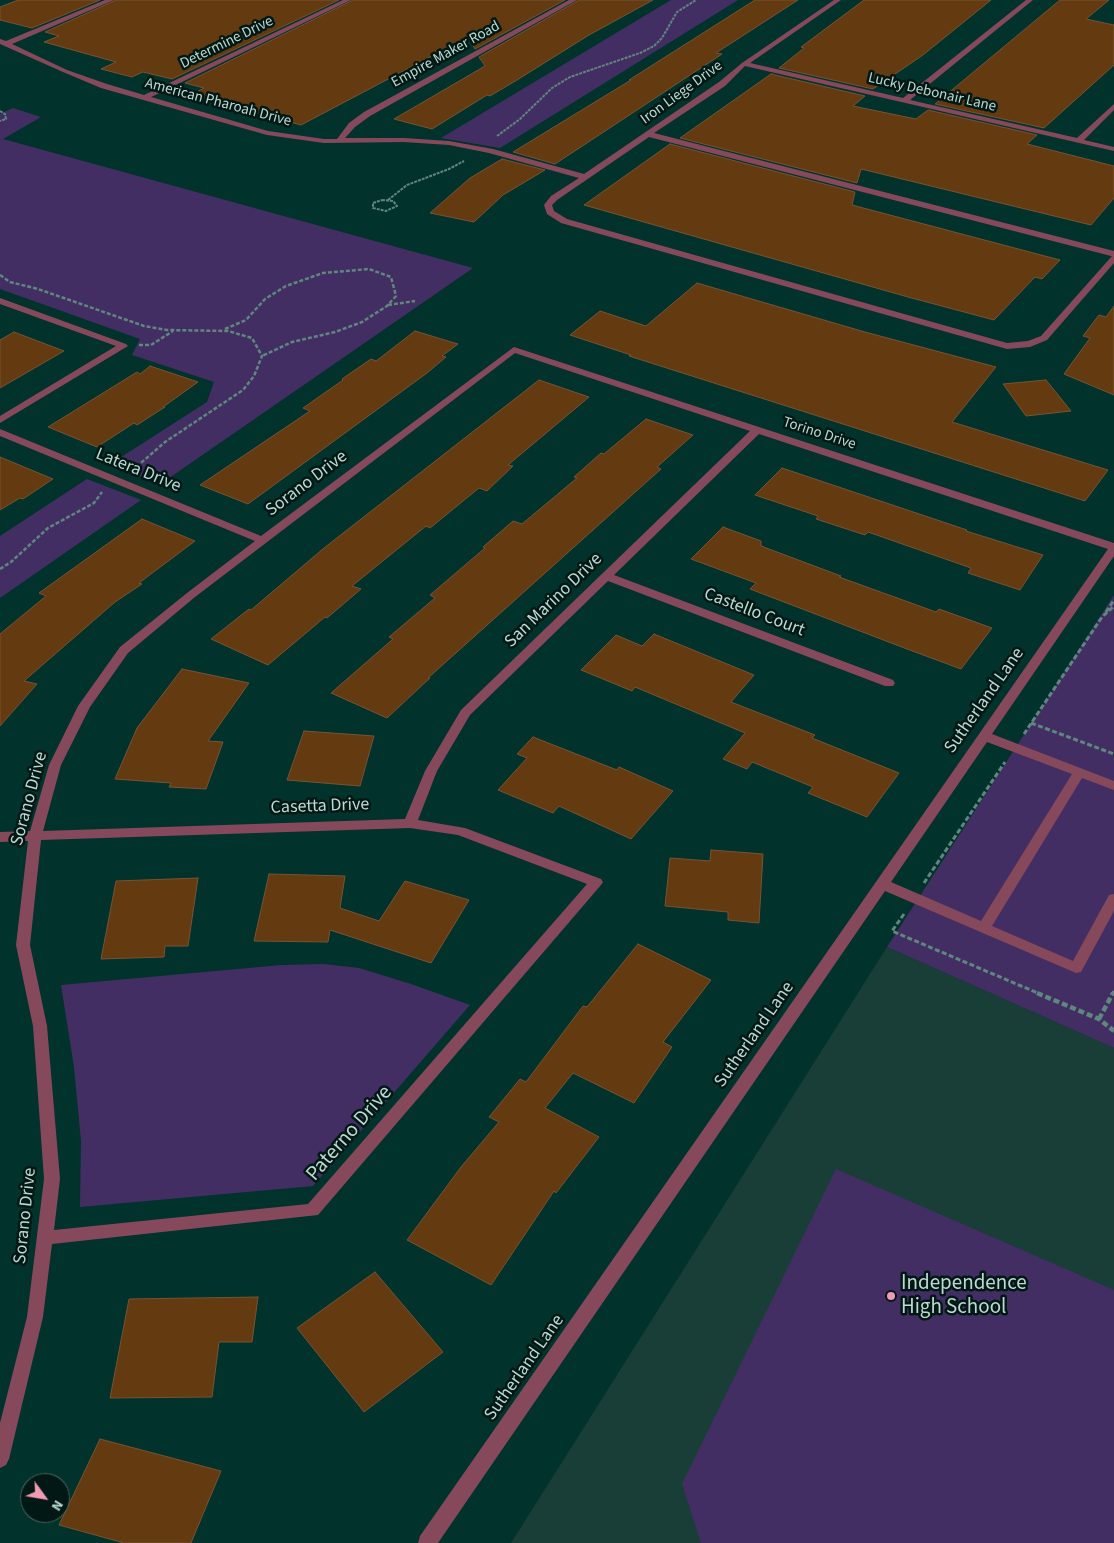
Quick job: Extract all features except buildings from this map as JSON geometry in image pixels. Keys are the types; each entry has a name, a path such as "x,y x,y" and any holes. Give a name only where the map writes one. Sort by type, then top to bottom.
{"street":[{"path":"3,42 111,0"},
{"name":"Determine Drive","path":"144,98 348,0"},
{"name":"Empire Maker Road","path":"339,142 352,125 367,114 574,0"},
{"name":"Iron Liege Drive","path":"838,0 744,64 722,84 551,200 548,205 549,212 564,221 979,340 1007,346 1030,344 1044,338 1114,258"},
{"path":"904,101 1030,0"},
{"name":"American Pharoah Drive","path":"3,42 76,76 144,98 267,133 339,142 424,141 481,149 585,177"},
{"name":"Lucky Debonair Lane","path":"744,64 1114,149"},
{"path":"1078,141 1114,106"},
{"path":"648,134 1114,254"},
{"path":"0,301 124,346"},
{"path":"0,420 124,346"},
{"name":"Torino Drive","path":"514,350 1114,547"},
{"name":"Sorano Drive","path":"0,1459 34,1316 52,1178 40,1026 23,945 35,836 55,766 84,706 124,650 192,595 514,350"},
{"name":"San Marino Drive","path":"410,823 431,771 465,713 757,430"},
{"name":"Latera Drive","path":"0,432 263,541"},
{"name":"Sutherland Lane","path":"427,1543 1114,547"},
{"name":"Castello Court","path":"606,576 889,684"},
{"path":"984,736 1114,786"},
{"path":"984,928 1080,773"},
{"name":"Casetta Drive","path":"0,837 410,823 460,831 596,882"},
{"name":"Paterno Drive","path":"44,1238 312,1210 596,882"},
{"path":"882,884 1076,968 1114,899"}],"path":[{"path":"388,200 397,203 397,206 386,211 376,210 372,206 377,201 388,200 406,185 449,169 481,149 520,119 552,88 570,77 640,53 654,46 662,38 677,12 696,0"},
{"path":"0,111 5,114"},
{"path":"0,115 5,114"},
{"path":"0,121 6,119 5,114"},
{"path":"0,569 11,562 48,528 94,503 103,491 143,463 165,442 243,390 254,376 262,356 292,342 335,332 362,322 387,306 396,296 391,278 387,274 375,270 357,269 323,273 286,286 265,299 241,323 222,331"},
{"path":"0,274 10,282 38,289 144,326 174,330 222,331 252,338 262,356"},
{"path":"387,306 415,301"},
{"path":"124,346 151,345 174,330"},
{"path":"1102,617 1114,600"},
{"path":"1031,722 1114,754"},
{"path":"914,898 892,931 1099,1019 1114,1031"},
{"path":"1099,1019 1114,991"}],"shaded area":[{"path":"671,0 738,0 500,148 441,138"},
{"path":"13,108 41,117 3,139 473,268 159,485 112,463 207,402 214,382 132,355 140,339 0,289 0,114"},
{"path":"87,479 141,500 0,598 0,536"},
{"path":"1114,595 1114,1048 887,947"},
{"name":"Independence High School","path":"887,947 1114,1048 1114,1543 511,1543"},
{"path":"324,964 359,968 470,1005 313,1186 80,1207 81,1141 74,1067 61,985 282,965"},
{"path":"836,1169 1114,1290 1114,1543 701,1543 682,1484"}],"place":[{"name":"Independence High School","path":"891,1296"}]}
